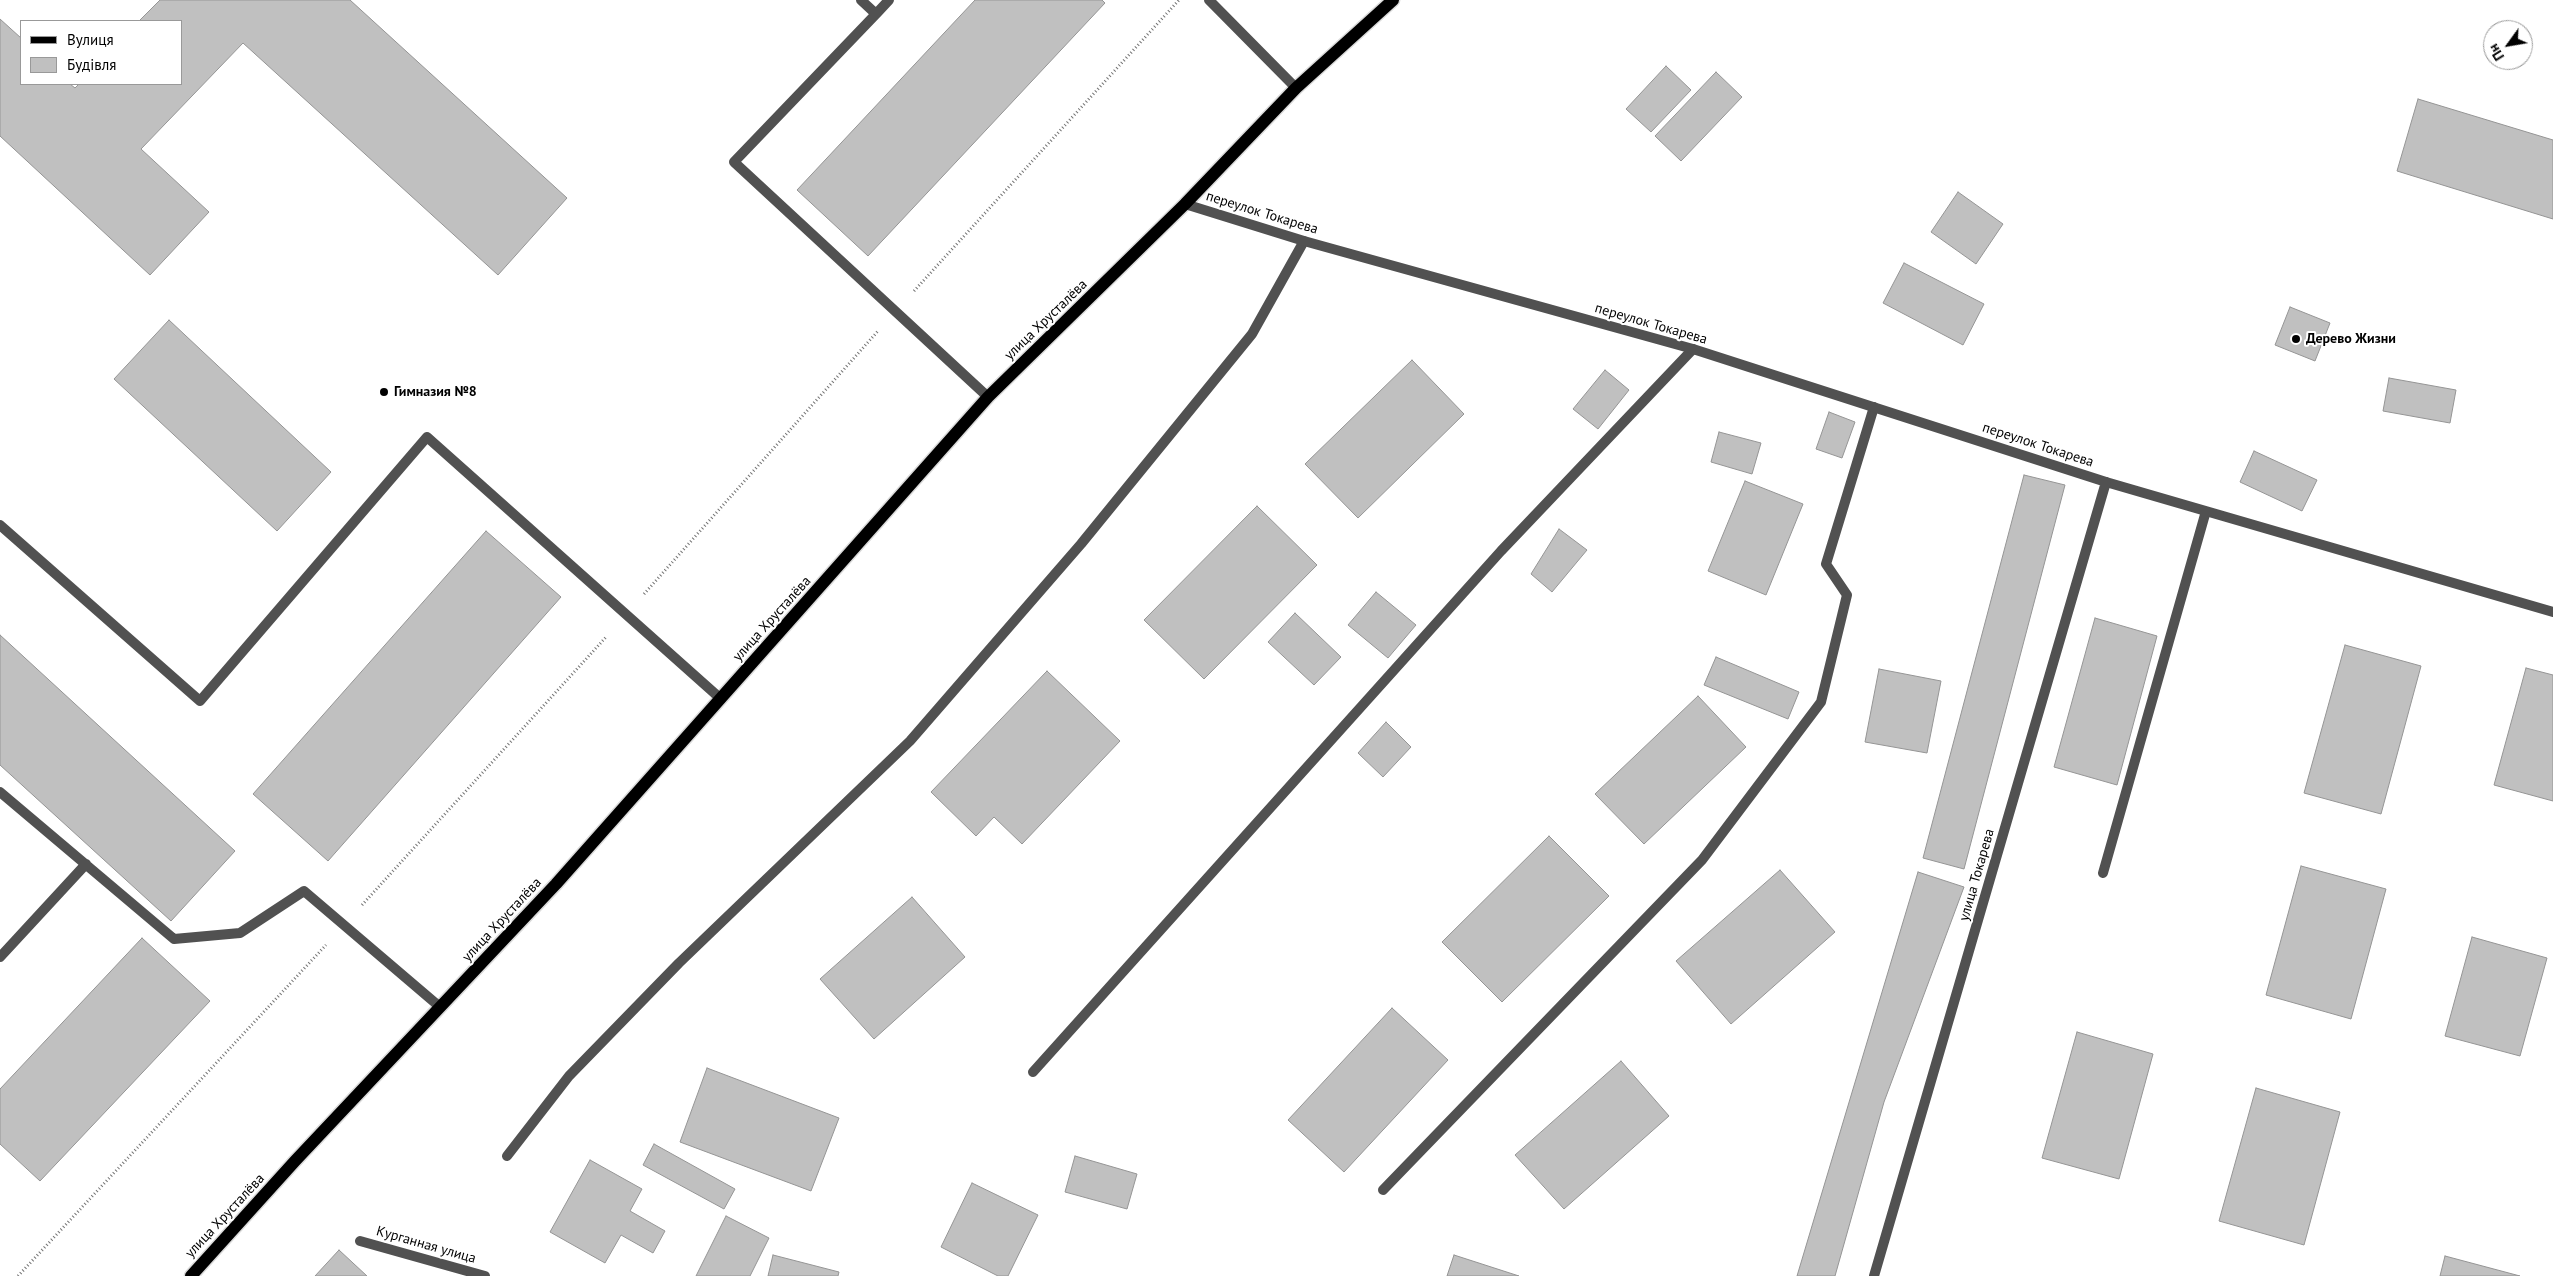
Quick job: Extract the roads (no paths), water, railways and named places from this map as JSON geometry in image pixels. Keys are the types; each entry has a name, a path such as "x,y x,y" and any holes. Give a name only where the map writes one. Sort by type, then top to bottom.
{"main road":[{"name":"улица Хрусталёва","path":"191,1276 556,884 988,397 1185,204 1296,88 1393,0"}],"street":[{"path":"861,0 876,14"},
{"path":"889,0 734,162 988,397"},
{"path":"1209,0 1296,88"},
{"name":"переулок Токарева","path":"1185,204 1304,242 1693,349 2106,482 2553,612"},
{"path":"507,1156 576,1069 679,963 910,741 1082,544 1252,334 1304,242"},
{"path":"1033,1072 1500,551 1693,349"},
{"path":"1383,1190 1702,860 1821,702 1847,595 1826,564 1874,407"},
{"path":"0,526 200,701 427,437 721,699"},
{"name":"улица Токарева","path":"1874,1276 2106,482"},
{"path":"2103,872 2206,511"},
{"path":"0,792 174,939 240,933 304,891 440,1007"},
{"path":"0,957 86,864"},
{"name":"Курганная улица","path":"360,1241 485,1276"}],"place":[{"name":"Дерево Жизни","path":"2296,339"},
{"name":"Гимназия №8","path":"384,392"}]}
